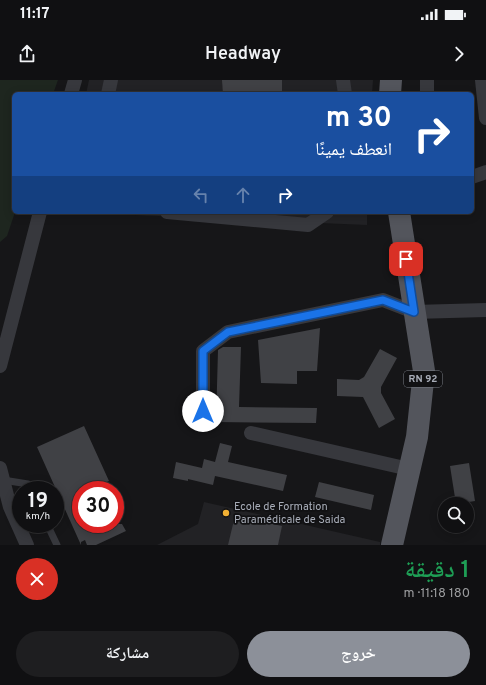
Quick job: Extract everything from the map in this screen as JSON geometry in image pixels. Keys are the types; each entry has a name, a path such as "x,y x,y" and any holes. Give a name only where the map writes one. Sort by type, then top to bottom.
{"main road":[{"path":"390,92 391,80"},
{"name":"RN 92","path":"392,545 417,437 424,371 399,214"}],"street":[{"path":"72,92 75,80"},
{"path":"108,92 111,80"},
{"path":"343,80 346,92"},
{"path":"427,80 427,92"},
{"path":"482,80 486,118"},
{"path":"474,176 486,172"},
{"path":"0,366 39,214"},
{"path":"189,214 308,225 324,214"},
{"path":"203,411 203,351 228,332 383,300 414,312 486,310"},
{"path":"251,434 409,469"},
{"path":"2,474 5,511 27,545"}],"lane":[{"path":"2,474 20,481"},
{"path":"51,533 57,545"}],"shaded area":[{"path":"0,80 58,80 54,92 12,92 12,214 14,214 7,236 0,242"},
{"path":"89,80 373,80 372,92 86,92"},
{"path":"134,214 367,214 367,225"},
{"name":"Ecole de Formation Paramédicale de Saida","path":"204,502 380,542 380,545 157,545 198,524"}],"building":[{"path":"222,80 282,80 282,92 223,92"},
{"path":"320,328 317,371 297,371 297,384 261,383 258,340"},
{"path":"223,347 241,347 239,407 317,408 316,423 216,422 218,350"},
{"path":"380,349 397,358 381,387 381,393 395,419 379,428 363,397 337,396 337,379 359,380 364,377"},
{"path":"84,426 109,481 72,481 72,525 64,507 64,481 52,481 37,447"},
{"path":"220,443 232,446 228,462 287,475 283,491 215,476 213,485 188,479 188,481 173,478 176,462 202,468 204,459 215,462"},
{"path":"469,463 475,501 474,497 455,497 450,466"},
{"path":"319,482 374,495 371,510 315,497"},
{"path":"235,516 282,526 278,545 228,545"},
{"path":"76,533 122,533 96,545 87,545 85,540 81,542 81,545"}],"place":[{"name":"Ecole de Formation Paramédicale de Saida","path":"226,513"}],"route":[{"path":"203,411 203,351 228,332 298,316 383,300 414,312 406,259"}]}
